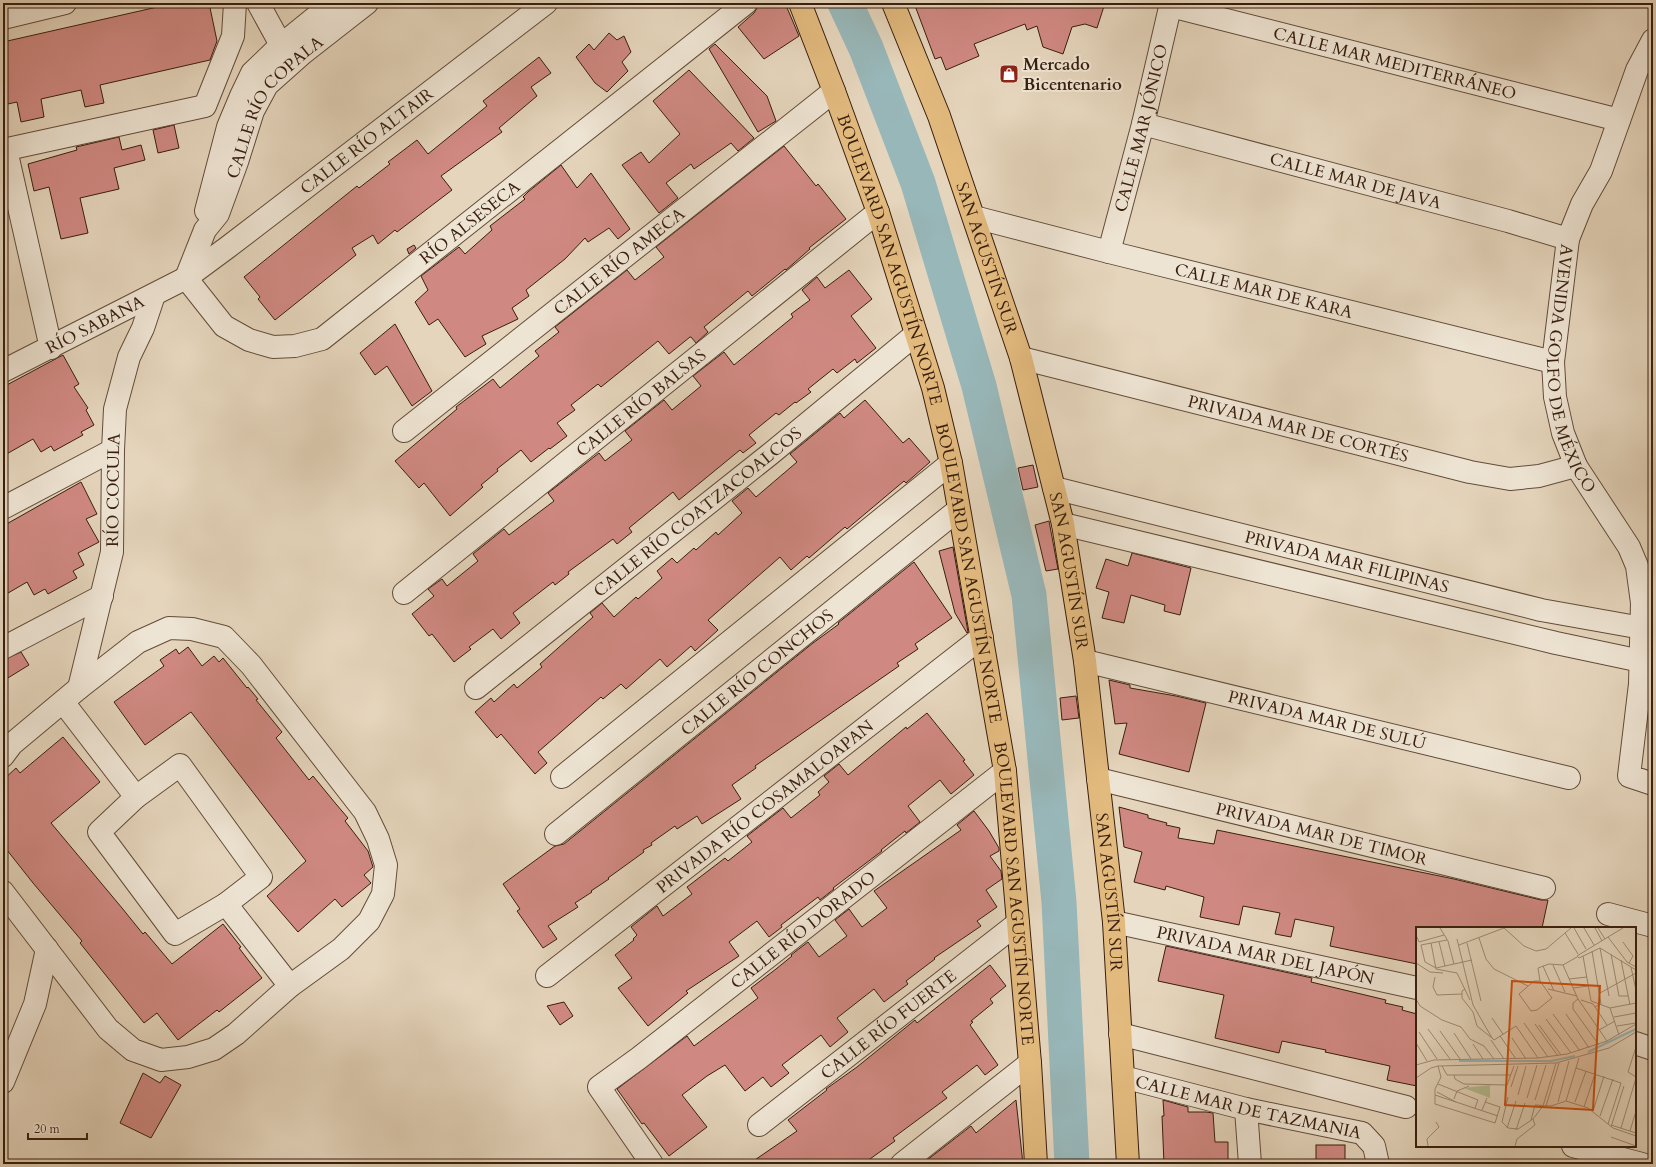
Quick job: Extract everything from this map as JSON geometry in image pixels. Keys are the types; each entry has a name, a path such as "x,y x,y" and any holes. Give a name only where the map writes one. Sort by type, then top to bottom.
{"main road":[{"name":"BOULEVARD SAN AGUSTÍN NORTE","path":"800,3 878,212 933,388 951,464 1005,772 1030,1063 1036,1164"},
{"name":"SAN AGUSTÍN SUR","path":"892,3 939,116 1021,358 1063,524 1085,661 1114,922 1128,1164"}],"street":[{"path":"3,18 65,3"},
{"path":"51,348 4,150 204,106 233,36 235,3"},
{"path":"258,3 282,45"},
{"name":"CALLE RÍO COPALA","path":"205,230 206,210 228,127 252,73 282,45 333,3"},
{"name":"CALLE RÍO COPALA","path":"186,278 205,230 218,214 237,162 253,110 267,85 303,53 367,3"},
{"name":"CALLE RÍO ALTAIR","path":"186,278 546,3"},
{"name":"RÍO ALSESECA","path":"186,278 224,326 249,340 273,346 295,346 322,339 746,3"},
{"name":"CALLE MAR MEDITERRÁNEO","path":"1171,4 1619,120"},
{"name":"CALLE MAR JÓNICO","path":"1109,252 1143,124 1171,4"},
{"name":"AVENIDA GOLFO DE MÉXICO","path":"1653,40 1636,70 1601,171 1582,204 1568,239 1553,362 1555,397 1563,433 1576,466 1629,547 1637,566 1642,603 1642,628 1647,666 1640,684 1629,776 1653,784"},
{"name":"CALLE RÍO AMECA","path":"404,431 834,91"},
{"name":"CALLE MAR DE JAVA","path":"1143,124 1508,221 1568,239"},
{"name":"CALLE RÍO BALSAS","path":"404,593 878,212"},
{"name":"CALLE MAR DE KARA","path":"974,217 1553,362"},
{"name":"RÍO SABANA","path":"3,371 51,348 186,278"},
{"name":"RÍO COCULA","path":"71,695 102,596 112,552 112,450 115,409 129,357 143,328 154,295"},
{"name":"CALLE RÍO COATZACOALCOS","path":"476,688 762,460 916,334"},
{"name":"PRIVADA MAR DE CORTÉS","path":"1021,358 1470,472 1510,479 1539,476 1576,466"},
{"path":"3,508 112,450"},
{"path":"562,777 951,464"},
{"name":"PRIVADA MAR FILIPINAS","path":"1054,488 1541,610 1642,628"},
{"name":"CALLE RÍO CONCHOS","path":"556,834 958,510"},
{"name":"PRIVADA MAR FILIPINAS","path":"1063,524 1647,666"},
{"path":"3,648 102,596"},
{"path":"3,756 12,744 138,642 169,628 192,628 224,637 251,665 365,812 378,839 386,865 383,894 369,921 341,949 290,986 236,1034 214,1049 188,1057 161,1060 133,1050 108,1029 3,892"},
{"name":"PRIVADA RÍO COSAMALOAPAN","path":"547,976 982,637"},
{"name":"PRIVADA MAR DE SULÚ","path":"1085,661 1569,778"},
{"path":"71,695 136,797"},
{"path":"180,765 260,877 226,904 175,934 99,832 136,797 180,765"},
{"name":"CALLE RÍO DORADO","path":"652,1164 599,1087 639,1058 1005,772"},
{"name":"PRIVADA MAR DE TIMOR","path":"1098,779 1544,888"},
{"path":"226,904 290,986"},
{"path":"1608,914 1653,926"},
{"name":"PRIVADA MAR DEL JAPÓN","path":"1114,922 1416,988"},
{"name":"CALLE RÍO FUERTE","path":"759,1125 1018,923"},
{"path":"3,1082 35,1004 47,950"},
{"path":"1120,1034 1406,1107"},
{"path":"1636,1043 1653,1049"},
{"path":"902,1164 1030,1063"},
{"name":"CALLE MAR DE TAZMANIA","path":"1123,1077 1246,1109 1362,1133 1374,1146 1378,1164"},
{"path":"1246,1109 1250,1164"},
{"path":"1577,1147 1642,1164"}],"building":[{"path":"175,3 209,3 217,41 210,60 100,85 104,103 85,107 81,90 41,99 44,117 21,122 17,102 3,105 3,42"},
{"path":"760,3 785,3 799,36 764,59 738,27 754,13"},
{"path":"914,3 1105,3 1097,28 1085,24 1072,27 1063,54 1043,47 1037,26 1027,30 1025,24 974,44 979,56 946,70 941,57 935,59"},
{"path":"609,33 617,40 624,36 631,52 622,62 628,71 607,92 595,83 576,57 589,44 594,50"},
{"path":"715,44 767,96 776,121 758,132 709,49"},
{"path":"539,57 551,73 531,87 537,96 499,128 502,132 441,176 452,190 397,232 395,230 378,244 373,235 352,248 356,255 275,320 258,299 260,297 244,277 357,186 359,188 390,164 388,162 417,140 428,154 487,106 483,101"},
{"path":"689,70 754,138 738,151 731,143 694,169 691,164 666,183 678,198 659,213 622,165 641,152 649,163 680,134 653,101"},
{"path":"174,125 179,148 158,153 153,130"},
{"path":"119,137 122,150 141,145 145,160 114,168 119,189 80,198 88,233 61,239 49,187 34,191 28,164 77,150 76,147"},
{"path":"784,146 816,186 818,184 846,219 809,248 810,249 786,270 785,269 752,296 748,291 704,327 708,332 696,343 690,337 669,354 658,341 601,387 598,384 571,405 575,410 557,423 567,436 531,462 521,450 497,469 498,471 481,485 483,487 450,516 424,483 419,488 395,461 457,409 456,407 493,379 500,388 539,356 535,351 559,332 555,327 627,270 635,280 664,257 656,247"},
{"path":"561,165 577,188 591,173 630,229 618,239 609,228 588,242 585,238 565,259 526,290 529,296 512,308 518,319 482,336 486,344 465,357 438,319 429,325 415,302 428,290 421,276 459,247 465,254 492,230 490,226 525,199 523,197 528,192"},
{"path":"414,245 416,248 409,254 407,249"},
{"path":"849,270 872,299 851,316 876,348 857,363 855,359 837,373 833,369 808,389 811,392 796,403 795,402 779,415 776,413 749,435 756,443 743,453 740,450 679,500 673,492 629,528 632,532 617,544 613,539 568,572 569,574 555,585 553,582 513,613 520,623 501,639 493,629 469,647 471,649 454,662 432,634 429,636 412,614 434,596 428,589 442,579 447,586 478,561 473,554 504,529 509,535 554,501 548,493 599,453 605,461 632,440 625,431 664,400 672,410 701,386 693,376 724,352 734,365 793,317 791,314 810,300 802,290 817,277 825,288"},
{"path":"395,324 432,391 412,406 387,366 375,375 360,353"},
{"path":"63,355 79,384 74,387 88,408 86,410 94,425 81,432 83,435 54,451 51,446 41,452 33,439 3,456 3,387"},
{"path":"865,400 903,443 909,438 930,462 906,483 904,481 847,529 845,527 809,558 807,556 791,570 780,557 708,620 718,630 695,651 691,646 667,667 660,659 626,689 621,684 603,699 601,697 538,752 547,763 535,774 501,734 497,738 475,712 491,698 494,702 514,684 517,688 542,667 540,664 593,617 590,613 602,603 614,617 636,597 638,599 662,578 657,571 672,558 677,563 694,548 696,550 716,532 718,535 742,513 732,501 748,488 756,497 797,462 790,454 840,413 844,418"},
{"path":"1033,465 1038,487 1023,490 1018,468"},
{"path":"81,482 97,514 86,519 99,542 78,553 84,565 73,571 77,578 48,594 45,589 34,595 27,582 3,596 3,526"},
{"path":"1049,521 1058,569 1046,571 1035,525"},
{"path":"953,547 967,633 955,613 939,551"},
{"path":"1132,553 1191,568 1180,615 1164,611 1165,605 1131,595 1124,623 1102,618 1109,592 1096,588 1106,559 1128,566"},
{"path":"914,562 952,618 915,644 918,649 897,663 899,666 755,766 756,768 732,785 741,799 702,824 697,816 677,829 675,826 651,843 652,845 643,850 644,852 608,878 609,879 575,903 578,907 548,926 557,939 543,948 517,911 520,909 503,884 555,846 564,844 813,643 839,624 838,623"},
{"path":"188,647 202,666 214,656 219,662 223,658 247,688 248,687 258,699 256,700 282,732 276,738 309,780 313,776 348,818 345,821 368,851 373,867 364,875 371,883 342,907 335,899 298,932 267,896 306,861 191,712 145,745 114,702 164,666 160,660 176,649 179,654"},
{"path":"21,652 29,665 3,681 3,660"},
{"path":"1109,680 1130,685 1130,688 1206,703 1189,772 1119,754 1127,723 1115,724"},
{"path":"1076,696 1079,718 1062,720 1060,698"},
{"path":"927,713 965,760 963,761 974,775 951,794 940,780 908,806 920,822 906,833 905,831 820,900 818,897 781,925 782,927 769,937 757,921 729,942 739,956 686,991 688,993 648,1026 618,988 632,978 615,955 634,940 633,939 637,935 631,927 657,906 663,916 692,894 687,887 725,858 728,861 752,842 747,836 783,808 791,818 820,795 818,792 829,782 824,776 839,764 848,775 906,727 907,729"},
{"path":"63,737 100,782 51,823 143,934 145,932 172,964 223,924 262,978 219,1012 217,1010 178,1040 157,1013 144,1023 80,943 82,941 3,845 3,780 16,768 20,773"},
{"path":"1119,807 1148,815 1148,818 1167,823 1166,825 1180,828 1178,838 1214,844 1217,830 1454,879 1541,900 1548,900 1542,927 1416,927 1416,964 1330,946 1334,927 1295,919 1291,937 1275,934 1280,913 1243,906 1239,925 1200,917 1204,897 1166,886 1165,890 1134,882 1142,852 1124,847"},
{"path":"974,811 989,831 999,848 999,851 990,856 1001,871 1002,879 986,890 997,907 977,921 981,926 934,958 935,959 906,981 908,984 884,1002 874,989 837,1018 848,1032 830,1047 821,1035 782,1065 789,1073 771,1087 763,1077 745,1091 725,1065 707,1076 682,1095 707,1127 669,1156 644,1123 642,1124 617,1089 687,1036 694,1046 758,998 751,988 808,942 819,957 847,936 835,920 849,909 862,927 887,908 874,891 961,830 957,825"},
{"path":"1166,946 1312,978 1311,982 1386,1000 1385,1003 1403,1007 1402,1010 1416,1014 1416,1086 1387,1080 1390,1066 1325,1052 1326,1050 1282,1041 1279,1053 1215,1038 1224,995 1158,981"},
{"path":"990,965 1006,986 990,999 993,1003 971,1021 973,1022 970,1025 998,1065 985,1075 977,1065 942,1092 947,1098 893,1138 895,1141 863,1164 749,1164 797,1131 788,1120 915,1020 917,1023"},
{"path":"564,1002 573,1016 560,1025 547,1006"},
{"path":"143,1073 160,1083 165,1076 181,1085 151,1138 120,1123"},
{"path":"1016,1100 1023,1164 922,1164 971,1126 976,1133"},
{"path":"1163,1100 1188,1107 1188,1112 1213,1113 1215,1142 1228,1142 1228,1164 1164,1164 1162,1116 1164,1116"},
{"path":"1316,1145 1345,1145 1345,1164 1316,1164"}],"waterway":[{"path":"845,3 866,48 918,183 979,386 1029,595 1059,902 1072,1164"}],"place":[{"name":"Mercado Bicentenario","path":"1009,74"}]}
